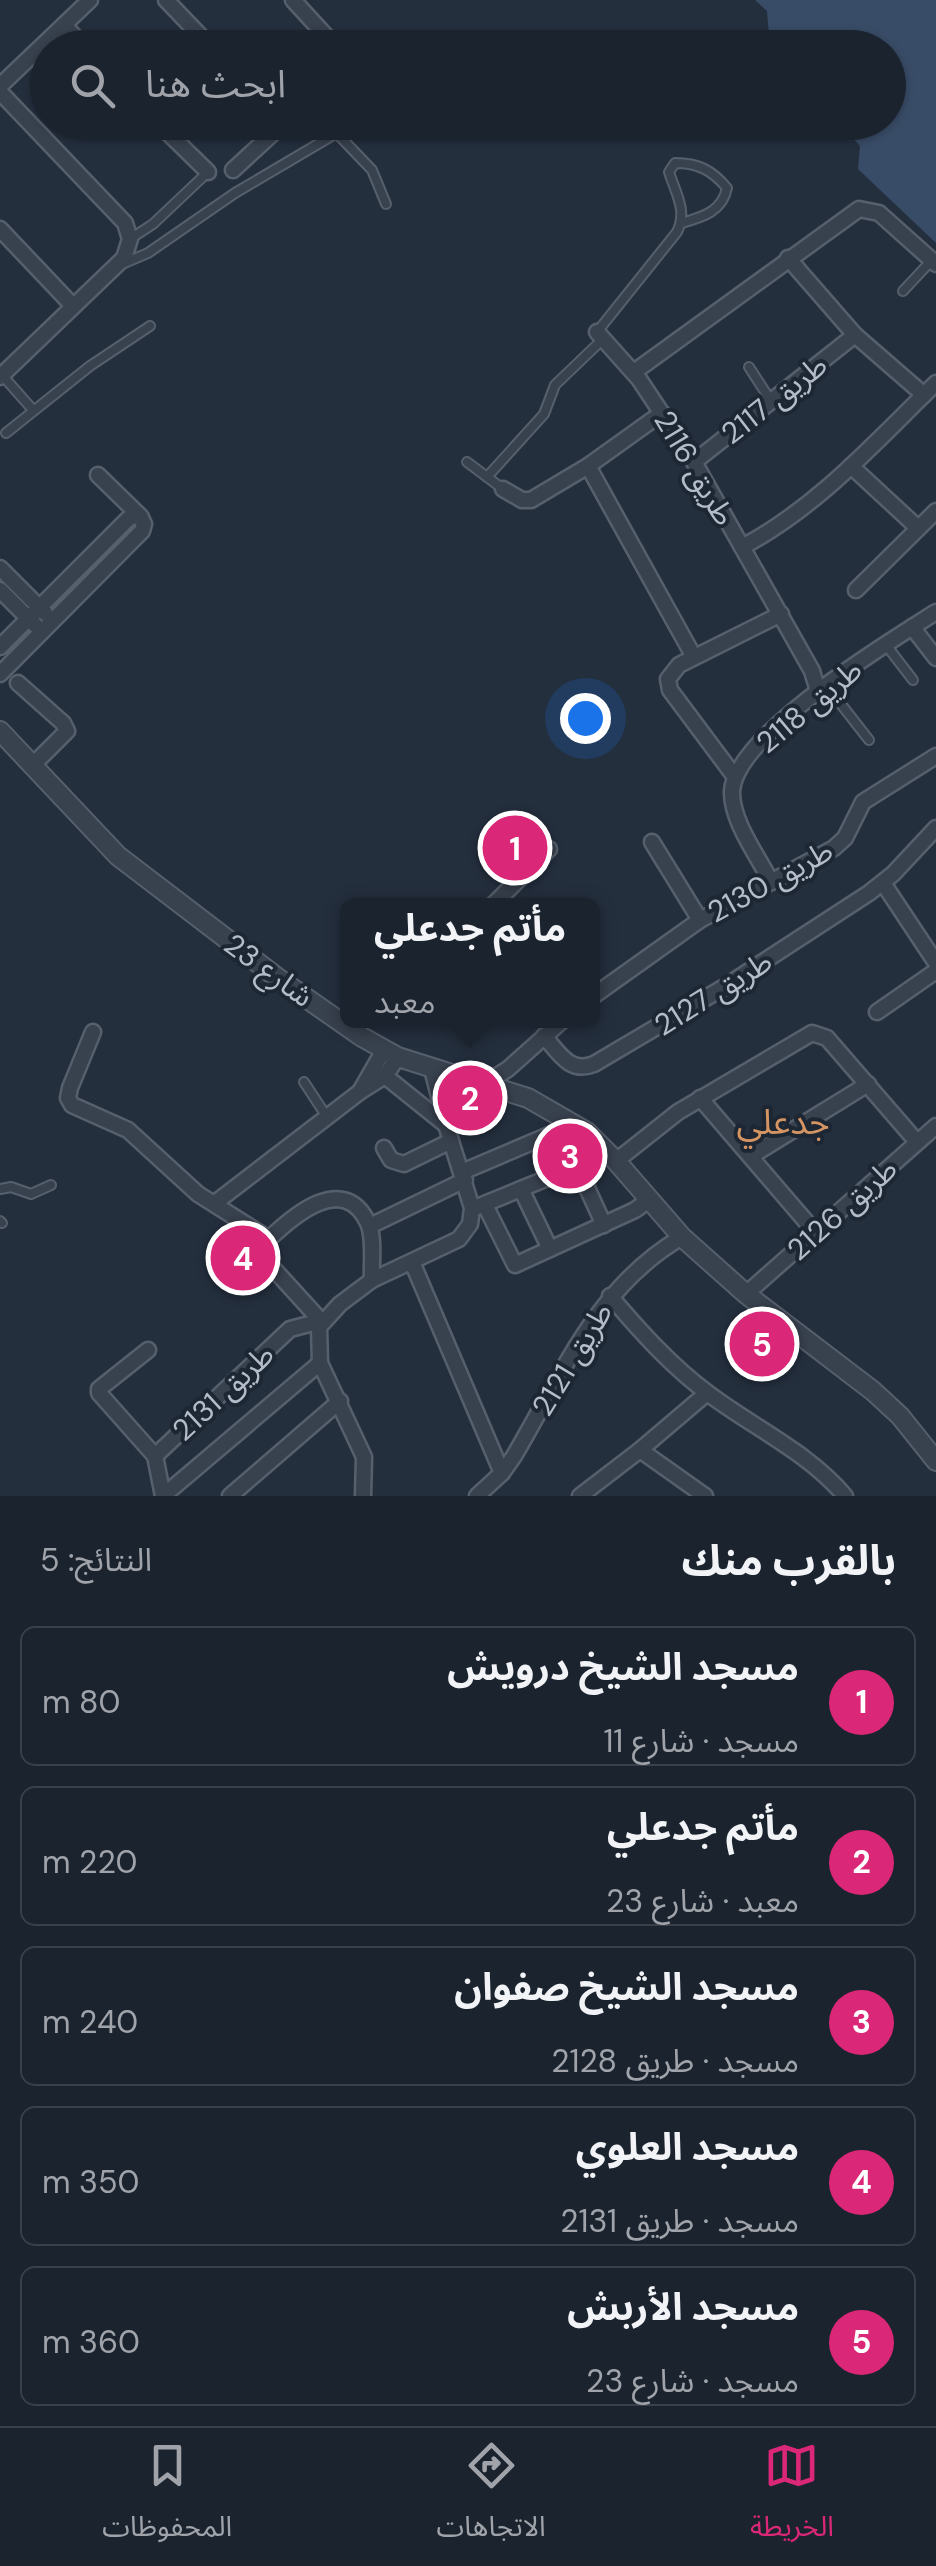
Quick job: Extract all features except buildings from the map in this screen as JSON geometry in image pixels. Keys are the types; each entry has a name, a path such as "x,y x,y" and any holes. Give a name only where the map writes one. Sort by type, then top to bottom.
{"street":[{"path":"59,30 90,0"},
{"path":"166,0 195,30"},
{"path":"293,0 321,30"},
{"path":"64,25 69,30"},
{"path":"30,59 0,89 30,121"},
{"path":"2,371 118,265 129,249 125,223 48,140"},
{"path":"176,140 208,172"},
{"path":"233,170 266,140"},
{"path":"634,372 852,211 866,208 879,212 934,262"},
{"path":"0,229 73,306"},
{"path":"788,258 855,335 924,394"},
{"name":"طريق 2116","path":"600,335 634,372 694,462 822,688"},
{"name":"طريق 2117","path":"694,462 855,335"},
{"path":"742,547 786,521 851,466 936,383"},
{"path":"503,489 522,500 531,500 588,466 662,413"},
{"path":"588,466 694,658"},
{"path":"851,466 918,528"},
{"path":"0,674 142,531 141,518 98,475"},
{"path":"856,590 936,511"},
{"path":"0,647 131,517 141,518"},
{"path":"94,553 108,566"},
{"path":"0,568 47,626"},
{"path":"0,590 34,613"},
{"name":"طريق 2118","path":"770,882 735,810 735,776 749,756 822,688 936,612"},
{"path":"735,776 670,690 670,673 781,614"},
{"path":"912,627 936,658"},
{"path":"18,684 67,731 32,766"},
{"name":"شارع 23","path":"0,730 94,834 130,866 278,979 340,1020"},
{"name":"طريق 2130","path":"600,991 700,920 834,848 844,838 863,802 936,756"},
{"name":"طريق 2127","path":"544,1036 572,1066 587,1068 726,986 882,884 936,828"},
{"path":"652,842 700,920"},
{"path":"500,898 549,849"},
{"path":"877,1012 936,967 882,884"},
{"name":"شارع 23","path":"352,1028 391,1054 508,1091 568,1120 616,1160 682,1237 746,1294 900,1416 936,1461"},
{"path":"484,1084 554,1028"},
{"path":"94,1032 70,1088 68,1098 72,1105 128,1130 178,1178 269,1239"},
{"name":"طريق 2126","path":"616,1160 700,1098 812,1033 827,1038 917,1142 746,1294"},
{"path":"215,1204 385,1076 391,1054"},
{"path":"361,1091 391,1054"},
{"path":"508,1091 515,1062"},
{"path":"432,1069 463,1176 512,1264 604,1224 650,1199"},
{"path":"385,1076 446,1125"},
{"path":"751,1156 868,1084"},
{"path":"700,1098 815,1232"},
{"path":"917,1142 936,1126"},
{"path":"370,1226 549,1134"},
{"path":"384,1148 392,1160 404,1164 451,1140"},
{"path":"363,1496 364,1457 320,1362 317,1344 321,1320 372,1280 466,1233 478,1206 576,1166 604,1224"},
{"path":"521,1189 550,1249"},
{"path":"321,1320 271,1266 269,1239 291,1217 330,1198 346,1201 370,1226 372,1280"},
{"name":"طريق 2121","path":"477,1496 502,1473 610,1296 644,1260 682,1237"},
{"path":"412,1262 502,1473"},
{"path":"610,1296 653,1345 707,1393 811,1462 845,1496"},
{"name":"طريق 2131","path":"148,1350 99,1389 99,1393 155,1456 290,1329 321,1320"},
{"path":"155,1456 163,1496 320,1362"},
{"path":"580,1496 707,1393"},
{"path":"230,1496 340,1402"},
{"path":"640,1450 705,1496"}],"lane":[{"path":"118,265 148,253 236,193 325,140"},
{"path":"341,140 372,170 386,204"},
{"path":"487,477 544,414 555,385 600,335 682,222 706,216 726,195 726,188 706,168 675,163 669,172 682,222"},
{"path":"130,239 154,224 208,172"},
{"path":"903,291 934,262"},
{"path":"6,433 90,366 150,326"},
{"path":"748,367 771,401"},
{"path":"2,371 33,410"},
{"path":"467,462 503,489"},
{"path":"886,645 914,680"},
{"path":"822,688 869,740"},
{"path":"304,1082 327,1117"},
{"path":"0,1189 11,1187 30,1194 51,1185"}],"water":[{"path":"755,0 936,0 936,243 858,169 860,146 855,140 906,140 906,30 769,30 767,11"}],"place":[{"name":"مسجد الشيخ درويش","path":"515,848"},
{"name":"مأتم جدعلي","path":"470,1098"},
{"name":"مسجد الشيخ صفوان","path":"570,1156"},
{"name":"مسجد العلوي","path":"243,1258"},
{"name":"مسجد الأربش","path":"762,1344"}],"district":[{"name":"جدعلي","path":"783,1122"}]}
